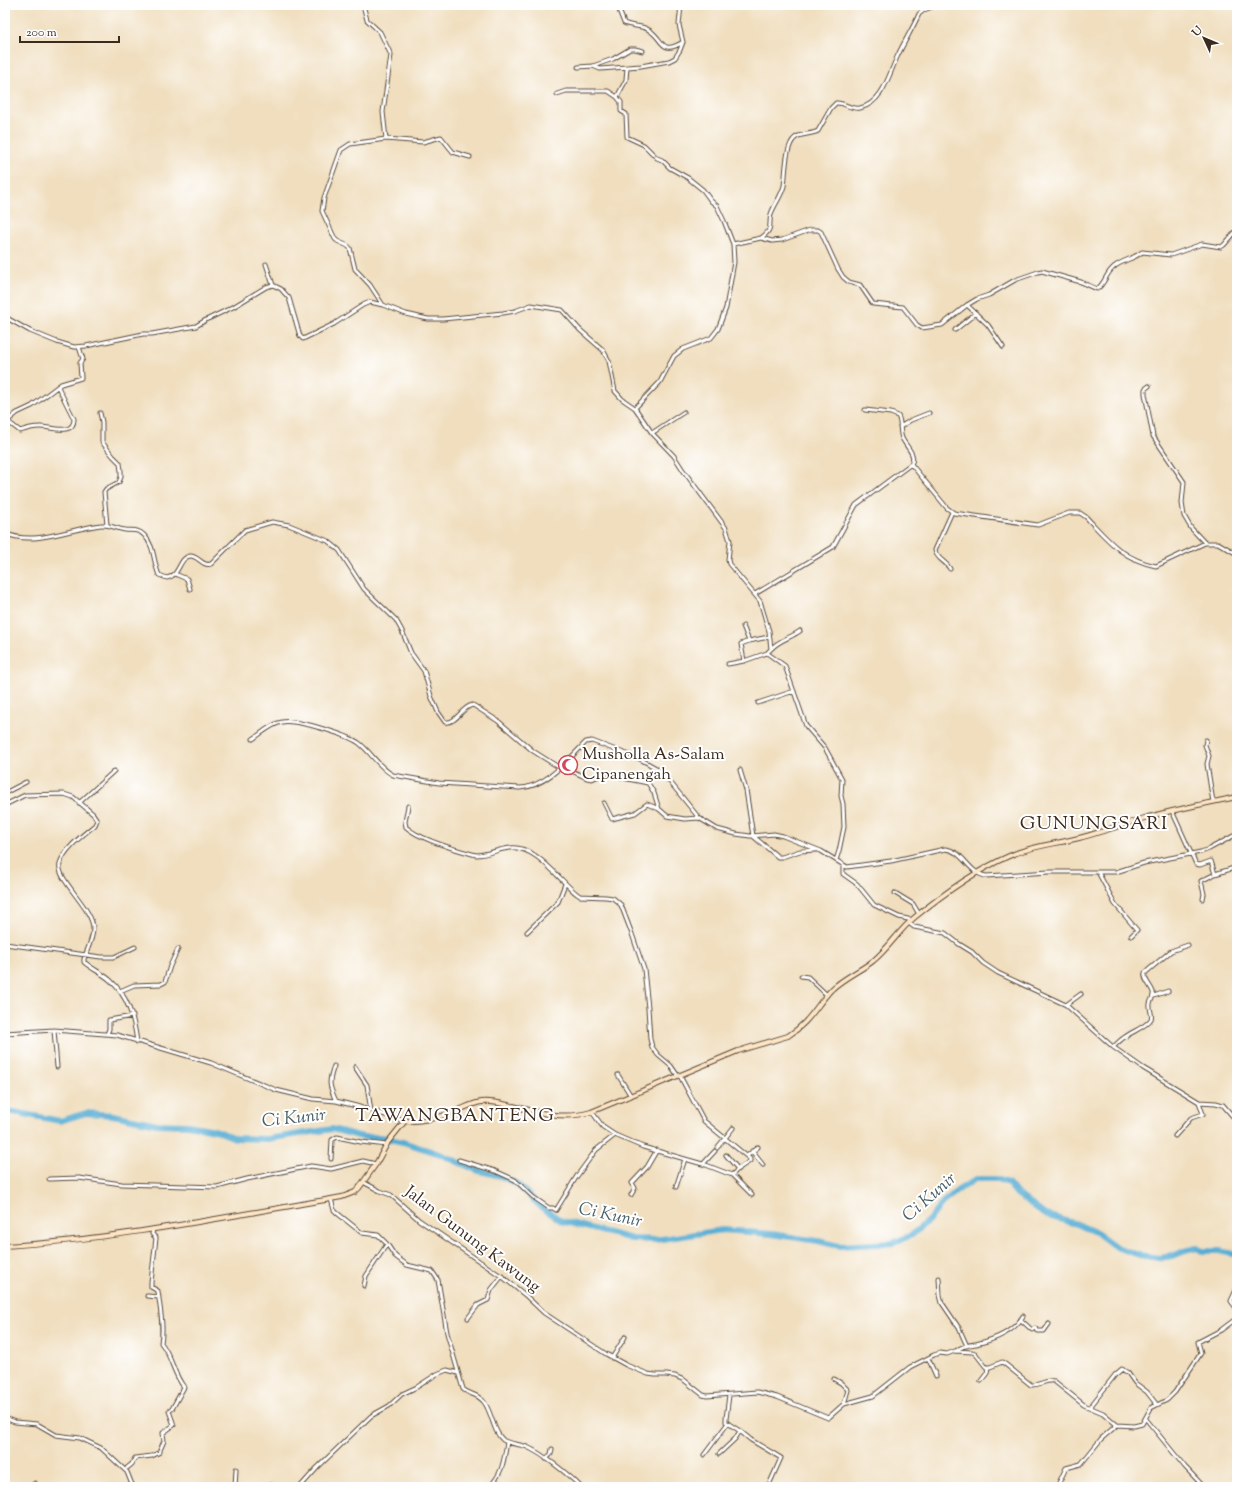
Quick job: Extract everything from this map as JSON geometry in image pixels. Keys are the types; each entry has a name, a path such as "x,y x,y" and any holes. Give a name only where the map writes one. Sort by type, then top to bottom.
{"street":[{"path":"364,5 367,20 380,32 391,55 383,112 386,139"},
{"path":"617,5 624,23 649,30 664,46 671,47 683,42"},
{"path":"593,66 600,69 627,67 649,65 672,59 680,50 683,42 679,23 681,5"},
{"path":"761,238 769,230 771,215 781,194 788,153 792,141 797,136 818,131 831,108 836,103 840,103 855,109 872,102 882,90 889,78 898,54 919,14 924,10 937,5"},
{"path":"578,67 593,66 613,59 630,50 643,50"},
{"path":"617,96 626,80 627,67"},
{"path":"557,94 566,91 608,91 617,96 621,102 621,111 626,114 627,137 644,145 670,168 703,190 718,207 732,244 734,262 733,270 726,308 718,329 711,338 683,349 674,356 660,382 635,408"},
{"path":"383,305 370,285 355,269 350,248 339,243 335,239 322,211 324,198 343,149 347,145 386,139 421,142 441,137 452,152 470,157"},
{"path":"732,244 761,238 772,241 782,240 810,230 818,230 824,239 838,269 845,279 861,286 873,304 903,307 917,325 922,328 942,324 977,299 988,295 1015,280 1042,271 1081,282 1097,289 1101,286 1106,276 1115,266 1137,257 1142,252 1171,254 1202,244 1221,247 1237,230"},
{"path":"266,264 273,285 286,293 289,298 300,336 303,339 334,324 363,305 373,302 406,314 428,319 497,314 515,311 530,305 560,308 564,311 580,330 603,350 610,361 616,391 622,399 635,408 652,433 674,456 726,528 730,541 729,564 760,601 769,631 771,649"},
{"path":"5,317 30,331 51,340 69,346 79,347 123,340 143,334 159,333 196,326 233,307 266,287 273,285"},
{"path":"967,305 988,325 1003,347"},
{"path":"955,330 976,313"},
{"path":"58,388 74,419 74,423 71,427 60,430 36,426 19,431 6,422 32,406 58,388 61,384 82,377 80,363 83,358 79,347"},
{"path":"1149,386 1145,389 1145,394 1152,433 1184,482 1182,509 1187,523 1206,543"},
{"path":"755,594 833,547 856,505 913,462 913,455 902,439 900,420 895,414 865,410"},
{"path":"652,433 684,412"},
{"path":"100,413 102,422 102,442 120,463 122,471 118,482 106,489 104,492 107,525"},
{"path":"900,427 911,420 928,413"},
{"path":"911,464 947,508 952,512 1038,525 1070,513 1080,513 1086,517 1120,552 1156,566 1206,543 1218,543 1237,554"},
{"path":"950,569 948,565 938,557 935,550 952,512"},
{"path":"5,532 16,537 32,538 107,525 126,530 134,530 144,534 152,550 159,575 167,578 175,574 180,564 188,557 192,557 205,565 211,564 242,531 247,528 272,522 289,525 328,540 339,550 364,589 396,620 411,653 424,671 431,696 438,712 445,722 450,722 469,705 473,705 498,721 533,751 559,768 592,779 609,773 648,783 654,793 659,809"},
{"path":"175,574 187,579 190,589"},
{"path":"743,626 749,641"},
{"path":"728,664 744,661 767,653 778,642 788,639 800,631"},
{"path":"744,661 741,644 769,637"},
{"path":"767,653 785,666 806,726 825,748 842,779 841,796 843,804 844,827 836,860"},
{"path":"758,703 794,691"},
{"path":"253,739 276,724 289,721 295,722 353,739 393,775 439,782 526,788 547,778 586,742 592,741 640,759 658,769 700,818 717,829 736,834 753,836 774,834 783,836 818,850 847,867 891,861 951,849 986,876 1049,872 1116,872 1144,863 1209,849 1237,834"},
{"path":"1206,740 1209,756 1207,764 1213,802"},
{"path":"740,770 749,804 753,836 778,857 803,850 818,850"},
{"path":"79,803 114,771"},
{"path":"5,793 26,782"},
{"path":"5,805 25,795 64,794 70,796 93,814 96,822 64,855 60,865 62,874 83,905 92,922 92,935 84,959 86,964 110,979 120,991 132,1011 137,1042"},
{"path":"5,1033 54,1030 106,1034 211,1063 276,1090 314,1099 336,1101 405,1121 419,1121 435,1118 482,1102 572,1117 592,1112 738,1051 788,1036 795,1032 837,984 874,960 910,921 940,898 997,861 1020,851 1079,838 1150,816 1237,797"},
{"path":"604,803 611,818 613,819 634,814 647,804 659,809 667,816 673,818 700,818"},
{"path":"408,806 405,822 406,827 417,834 440,844 476,855 482,855 510,848 524,850 534,855 580,896 606,896 613,898 621,905 644,969 649,1033 652,1047 658,1056 671,1066 679,1076 704,1121 750,1159 750,1161 732,1175"},
{"path":"1172,812 1195,863 1198,865 1211,861 1215,874"},
{"path":"842,865 843,874 857,884 874,905 910,921 914,927 945,932 959,944 972,952 983,963 998,973 1066,1005 1113,1047 1143,1068 1199,1102 1223,1105 1233,1117 1237,1126"},
{"path":"1203,900 1204,894 1201,881 1215,874 1237,867"},
{"path":"1098,872 1115,904 1137,930 1131,936"},
{"path":"527,932 558,901 565,884"},
{"path":"895,892 912,904 919,914"},
{"path":"5,944 101,957 114,957 135,947"},
{"path":"1154,996 1153,991 1144,977 1145,973 1171,951 1188,945"},
{"path":"120,991 134,985 161,984 165,982 170,966 178,950"},
{"path":"801,976 808,977 827,995"},
{"path":"1113,1047 1151,1019 1152,1015 1150,1011 1150,1002 1154,996 1168,992"},
{"path":"1066,1005 1081,994"},
{"path":"106,1034 109,1029 109,1020 133,1016"},
{"path":"54,1030 57,1068"},
{"path":"334,1066 329,1084 336,1101"},
{"path":"355,1067 367,1085 371,1111"},
{"path":"618,1075 631,1096"},
{"path":"1175,1136 1191,1118 1203,1114 1199,1102"},
{"path":"1233,1117 1237,1110"},
{"path":"592,1112 603,1127 615,1135 643,1147 703,1164 732,1175 752,1195"},
{"path":"5,1246 85,1239 342,1197 355,1192 376,1164 387,1143 405,1121"},
{"path":"703,1164 733,1128"},
{"path":"459,1160 495,1171 515,1180 539,1201 549,1208 556,1210 577,1176 596,1150 615,1135"},
{"path":"331,1159 332,1140 334,1138 361,1142 387,1143"},
{"path":"747,1156 758,1147"},
{"path":"631,1195 635,1188 632,1182 647,1166 657,1150"},
{"path":"752,1152 763,1165"},
{"path":"726,1155 738,1169"},
{"path":"676,1187 685,1159"},
{"path":"49,1179 79,1178 122,1184 217,1187 247,1179 311,1166 331,1169 363,1161 376,1164"},
{"name":"Jalan Gunung Kawung","path":"363,1182 380,1191 391,1194 419,1220 502,1276 525,1294 544,1313 563,1324 585,1341 626,1365 655,1376 675,1376 690,1384 703,1395 729,1395 758,1392 768,1394 828,1418 844,1404"},
{"path":"331,1199 334,1210 345,1220 362,1233 378,1235 387,1244 395,1256 407,1266 432,1271 438,1280 447,1334 463,1389 481,1399 489,1410 502,1439 507,1442 527,1447 546,1459 581,1487"},
{"path":"127,1468 132,1464 135,1458 152,1456 160,1452 164,1441 163,1433 174,1425 169,1411 172,1409 184,1387 174,1370 166,1349 161,1343 163,1331 158,1290 151,1287 156,1238 152,1234 153,1229"},
{"path":"364,1286 366,1276 387,1244"},
{"path":"468,1318 478,1306 488,1300 492,1290 502,1276"},
{"path":"939,1278 942,1303 959,1328 967,1346"},
{"path":"1237,1288 1231,1301 1237,1309"},
{"path":"148,1296 159,1297"},
{"path":"844,1404 873,1396 910,1367 928,1358 940,1353 948,1354 959,1348 984,1342 1005,1333 1021,1320 1023,1316"},
{"path":"988,1367 997,1363 1005,1364 1031,1385 1038,1385 1050,1380 1054,1381 1084,1405 1103,1413 1117,1425 1139,1425 1146,1419 1151,1408 1167,1400 1176,1392 1202,1353 1198,1342 1221,1330 1237,1318"},
{"path":"1021,1320 1032,1330 1035,1328 1038,1331 1043,1331 1049,1324"},
{"path":"612,1358 625,1337"},
{"path":"955,1351 975,1353 986,1367 988,1367"},
{"path":"928,1358 936,1376"},
{"path":"981,1381 987,1373 988,1367"},
{"path":"1090,1407 1114,1376 1123,1369 1135,1383 1147,1392 1157,1405"},
{"path":"300,1487 317,1468 371,1416 389,1406 402,1394 417,1387 437,1374 447,1370 458,1373"},
{"path":"834,1379 848,1390 844,1404"},
{"path":"729,1395 726,1420 728,1423 751,1440 781,1458 768,1487"},
{"path":"5,1418 15,1422 37,1424 56,1435 80,1438 101,1448 127,1472 133,1487"},
{"path":"1146,1419 1185,1467 1204,1487"},
{"path":"704,1455 728,1423"},
{"path":"1057,1487 1066,1468 1081,1464 1102,1439 1117,1425"},
{"path":"719,1454 740,1431"},
{"path":"489,1487 497,1479 507,1442"},
{"path":"546,1459 551,1454 552,1449"},
{"path":"235,1487 236,1469"},
{"path":"29,1487 35,1483"},
{"path":"262,1487 271,1484 282,1487"},
{"path":"608,1487 613,1484"}],"waterway":[{"name":"Ci Kunir","path":"5,1112 14,1112 60,1121 86,1113 113,1115 157,1124 188,1125 215,1130 235,1138 267,1139 332,1129 363,1137 381,1137 403,1142 440,1154 476,1170 501,1176 517,1184 541,1207 562,1221 632,1239 655,1240 723,1230 771,1234 818,1241 839,1246 892,1243 912,1235 931,1218 942,1203 958,1190 976,1179 997,1179 1008,1183 1017,1194 1045,1215 1077,1224 1097,1233 1116,1247 1139,1255 1159,1258 1173,1256 1197,1248 1202,1251 1220,1251 1237,1255"}],"place":[{"name":"Musholla As-Salam Cipanengah","path":"568,765"}],"district":[{"name":"GUNUNGSARI","path":"1094,824"},
{"name":"TAWANGBANTENG","path":"455,1116"}]}
